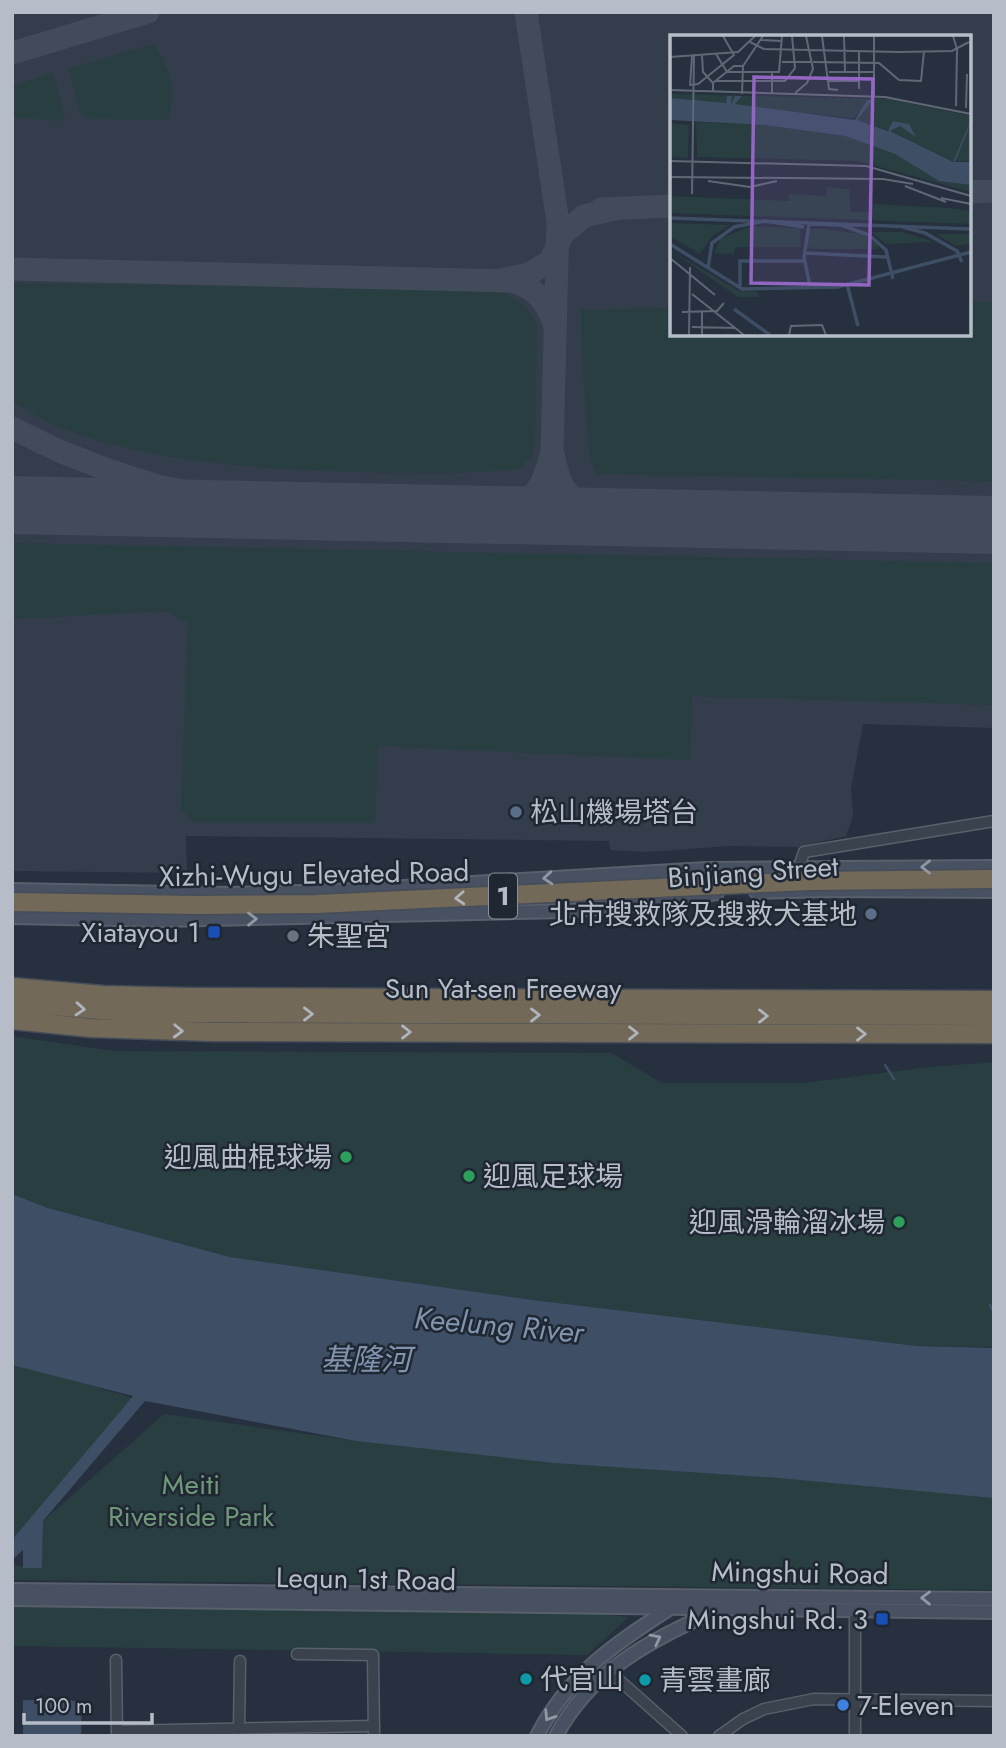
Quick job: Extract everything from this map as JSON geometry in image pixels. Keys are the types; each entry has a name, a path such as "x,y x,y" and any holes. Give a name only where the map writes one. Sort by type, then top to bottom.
{"highway":[{"name":"Xizhi-Wugu Elevated Road","path":"12,902 317,904 809,881 994,879"},
{"name":"Sun Yat-sen Freeway","path":"12,987 103,995 187,997 994,1000"},
{"name":"Sun Yat-sen Freeway","path":"12,1003 140,1013 994,1016"},
{"path":"12,1020 91,1028 213,1031 994,1034"}],"main road":[{"name":"Binjiang Street","path":"12,890 230,894 799,867 994,867"},
{"path":"617,874 617,907"},
{"name":"Binjiang Street","path":"12,917 163,920 565,911 617,907 709,894 828,890 994,891"},
{"name":"Lequn 1st Road","path":"12,1590 694,1596"},
{"name":"Mingshui Road","path":"537,1736 557,1702 593,1661 627,1636 694,1596 994,1599"},
{"name":"Lequn 1st Road","path":"12,1599 565,1605 718,1610"},
{"path":"565,1605 630,1616 632,1622 627,1636"},
{"name":"Mingshui Road","path":"556,1736 576,1704 609,1671 633,1652 718,1610 994,1612"}],"street":[{"path":"799,867 804,852 994,821"},
{"path":"855,1611 855,1736"},
{"path":"116,1660 117,1733 239,1729 374,1731 373,1655 297,1654"},
{"path":"239,1729 240,1661"},
{"path":"609,1671 682,1736"},
{"path":"719,1736 743,1719 788,1702 814,1699 994,1701"}],"shaded area":[{"path":"12,12 994,12 994,728 863,724 851,789 853,816 846,836 798,847 729,846 647,852 610,850 609,841 186,836 187,873 12,871"}],"green space":[{"path":"153,44 168,71 172,90 167,120 90,119 81,114 68,69"},
{"path":"53,73 65,116 61,121 12,117 12,86"},
{"path":"12,283 498,291 521,303 537,324 535,440 532,455 519,469 499,471 399,473 284,469 172,457 136,450 64,429 12,401"},
{"path":"971,302 994,302 994,481 597,474 590,460 581,310 670,308 670,336 971,336"},
{"path":"12,543 994,563 994,705 692,696 690,760 378,746 375,823 195,823 181,809 188,623 165,611 12,619"},
{"path":"12,1036 114,1051 612,1053 662,1083 803,1083 929,1067 994,1062 994,1347 917,1346 533,1300 230,1257 48,1208 12,1194"},
{"name":"Meiti Riverside Park","path":"12,1361 132,1398 12,1541"},
{"name":"Meiti Riverside Park","path":"164,1414 356,1441 994,1494 994,1590 12,1580 12,1565 42,1568 43,1521"},
{"path":"12,1603 563,1610 629,1617 587,1655 12,1646"}],"water":[{"name":"基隆河","path":"12,1194 48,1208 230,1257 533,1300 917,1346 994,1348 994,1498 779,1478 554,1463 356,1441 145,1401 43,1521 42,1568 23,1568 23,1550 12,1560 12,1540 133,1396 12,1365"},
{"path":"23,1700 82,1701 81,1736 23,1736"}],"waterway":[{"path":"885,1065 894,1079"},
{"path":"990,1305 994,1313"}],"taxiway":[{"path":"12,53 148,12"},
{"path":"12,428 59,451 157,486 250,505 296,511 523,505 542,481 552,451 558,222 526,12"},
{"path":"971,192 994,191"},
{"path":"601,209 670,206"},
{"path":"504,279 529,274 550,261 563,234 584,216 615,209"},
{"path":"12,269 512,281 539,296 548,308 554,324"},
{"path":"553,454 564,487 574,499 590,510 895,523 994,515"}],"runway":[{"path":"12,505 994,525"}],"place":[{"name":"松山機場塔台","path":"516,812"},
{"name":"北市搜救隊及搜救犬基地","path":"871,914"},
{"name":"Xiatayou 1","path":"214,932"},
{"name":"朱聖宮","path":"293,936"},
{"name":"迎風曲棍球場","path":"346,1157"},
{"name":"迎風足球場","path":"469,1176"},
{"name":"迎風滑輪溜冰場","path":"899,1222"},
{"name":"Mingshui Rd. 3","path":"882,1619"},
{"name":"代官山","path":"526,1679"},
{"name":"青雲畫廊","path":"645,1680"},
{"name":"7-Eleven","path":"843,1705"}],"water label":[{"name":"Keelung River","path":"499,1325"}]}
